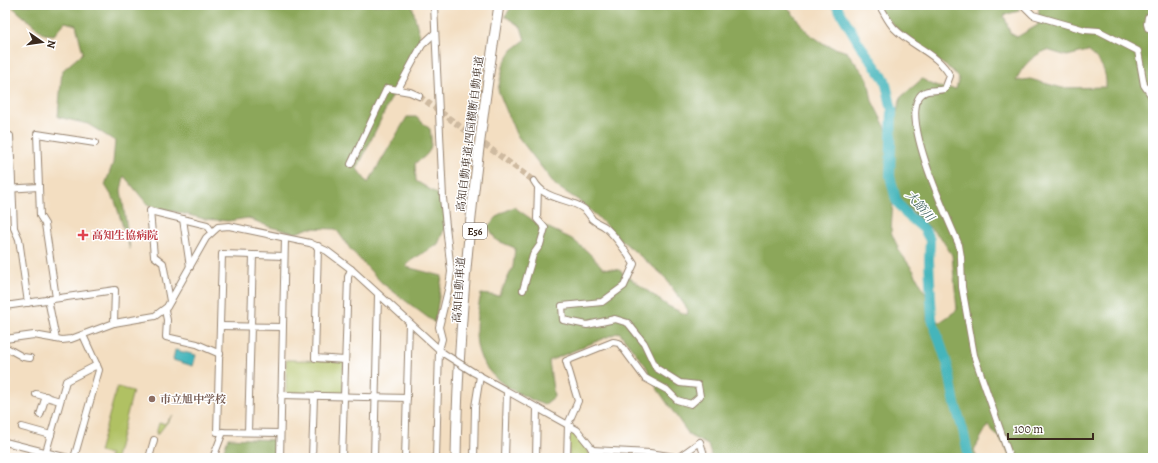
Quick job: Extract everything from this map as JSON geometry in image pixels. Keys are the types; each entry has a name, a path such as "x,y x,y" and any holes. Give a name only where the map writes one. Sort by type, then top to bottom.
{"highway":[{"name":"高知自動車道;四国横断自動車道","path":"456,458 459,374 467,256 483,111 499,5"},
{"name":"高知自動車道","path":"461,458 465,362 476,219 484,140 504,5"}],"street":[{"path":"434,5 443,198 451,272 449,286 438,327 442,339 436,458"},
{"path":"879,5 894,28 931,55 947,70 950,76 945,89 924,92 918,98 916,110 917,126 921,150 959,245 962,287 974,355 1010,458"},
{"path":"1023,5 1033,15 1085,30 1099,31 1138,51 1144,85 1153,98"},
{"path":"1153,17 1148,17 1147,24 1148,28 1153,29"},
{"path":"398,89 422,45 435,33"},
{"path":"352,164 387,88 398,89 419,96"},
{"path":"56,298 45,224 40,216 38,134 95,143"},
{"path":"10,136 14,228 19,239 28,303"},
{"path":"534,181 538,188 554,198 577,205 585,210 594,220 605,227 615,237 634,264 624,286 602,302 562,306 563,320 587,325 615,319 628,323 644,343 656,368 680,383 698,385 700,396 691,404 677,400 667,390 645,378 619,343 612,342 566,361 578,401 568,424 567,458"},
{"path":"5,189 39,188"},
{"path":"523,290 532,255 540,245 544,228 537,220 538,188"},
{"path":"170,301 163,263 154,256 150,211 207,226 212,232"},
{"path":"183,219 190,267"},
{"path":"5,339 34,335 56,339 71,339 114,323 151,317 165,310 206,238 218,227 229,226 318,246 335,256 441,352 507,392 577,430 596,458"},
{"path":"280,458 285,238"},
{"path":"318,246 315,358 345,360"},
{"path":"280,433 217,432 222,254 284,256"},
{"path":"248,432 253,255"},
{"path":"342,458 348,277 351,269"},
{"path":"5,306 115,290 114,323"},
{"path":"374,458 378,294"},
{"path":"48,299 56,339"},
{"path":"165,310 167,320 166,337 197,344 220,354"},
{"path":"405,458 409,323"},
{"path":"221,326 282,327"},
{"path":"74,458 99,370 83,335"},
{"path":"5,347 23,357 30,358"},
{"path":"50,455 51,435 67,379 97,365"},
{"path":"474,458 475,407 480,376"},
{"path":"505,458 507,392"},
{"path":"36,394 60,401"},
{"path":"281,395 407,398"},
{"path":"40,415 46,396"},
{"path":"312,458 314,396"},
{"path":"536,458 537,408"},
{"path":"22,427 51,435"},
{"path":"213,458 223,432"},
{"path":"149,458 154,440"},
{"path":"5,441 50,455 68,458"},
{"path":"592,450 631,455 680,458 700,442 706,458"}],"green space":[{"path":"10,5 412,5 420,38 357,169 368,183 407,117 416,117 430,129 430,150 425,157 415,163 416,181 439,195 448,220 438,244 410,261 406,267 442,276 435,323 382,283 351,250 336,229 309,228 296,233 270,227 248,218 228,221 205,219 148,205 124,176 121,190 130,249 115,201 105,185 113,163 115,141 88,124 58,117 62,71 83,53 76,25 65,22 54,35 44,34"},
{"path":"513,5 786,5 808,33 826,45 847,52 868,79 872,101 890,136 901,97 922,79 937,87 956,89 959,78 952,70 910,42 874,5 1018,5 1019,11 1004,15 1010,33 1017,37 1038,25 1039,5 1153,5 1153,458 1011,458 1005,445 988,425 974,450 977,458 712,458 708,445 690,436 658,390 646,366 619,332 549,361 554,397 544,405 523,396 507,386 494,376 484,364 479,351 476,335 477,316 481,294 499,296 513,267 515,248 496,240 488,226 500,214 514,207 534,221 572,239 588,252 603,268 619,270 668,306 687,315 688,310 664,276 614,234 597,216 578,200 556,186 516,134 498,90 504,63 512,50 525,40 521,27 505,16","holes":["1047,50 1067,56 1088,51 1100,63 1104,71 1106,87 1062,88 1030,79 1016,81 1028,62","894,184 903,203 941,238 952,255 957,310 940,322 927,320 928,298 913,270 900,252 891,232"]},
{"path":"286,360 344,361 343,394 286,393"},
{"path":"117,387 133,391 116,458 109,458 110,454 99,452"},
{"path":"173,415 158,434 156,434 159,423 164,424"},
{"path":"572,432 580,438 592,458 569,458 568,434"},
{"path":"228,438 275,440 275,458 221,458"}],"water":[{"path":"175,350 196,355 193,366 173,360"}],"waterway":[{"name":"大節川","path":"836,5 860,45 885,80 892,110 890,176 896,200 906,214 924,229 930,240 929,260 932,319 948,366 955,404 963,430 969,458"}],"tunnel":[{"path":"419,96 534,181"}],"place":[{"name":"高知生協病院","path":"83,235"},
{"name":"市立旭中学校","path":"152,399"}]}
